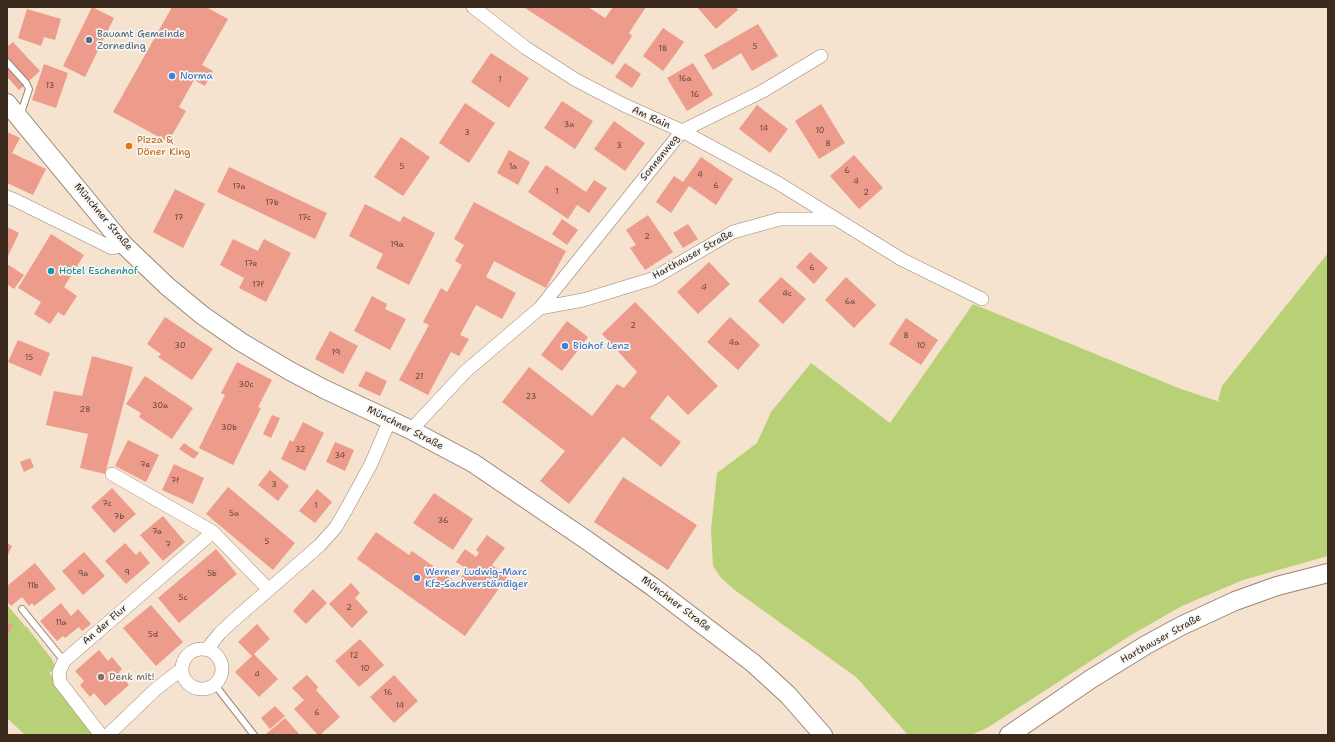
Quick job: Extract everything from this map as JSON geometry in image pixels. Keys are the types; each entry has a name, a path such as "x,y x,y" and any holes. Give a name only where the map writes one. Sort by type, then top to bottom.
{"street":[{"name":"Am Rain","path":"473,7 526,48 576,80 624,105 682,131 778,183 835,219"},
{"name":"Sonnenweg","path":"540,308 682,131 763,91 821,56"},
{"name":"Münchner Straße","path":"7,103 124,245 183,300 241,342 269,359 324,389 411,430 473,463 585,539 653,587 730,645 771,679 801,709 823,735"},
{"path":"7,197 112,248 124,245"},
{"name":"Harthauser Straße","path":"411,430 466,371 540,308 583,300 652,279 733,232 780,219 835,219"},
{"path":"835,219 901,259 982,299"},
{"path":"207,649 220,633 320,545 336,526 371,464 390,420"},
{"path":"112,474 213,532 270,590"},
{"name":"An der Flur","path":"64,661 213,532"},
{"name":"Harthauser Straße","path":"1009,735 1090,679 1181,626 1235,601 1277,586 1328,573"},
{"path":"195,649 207,649 213,651 221,661 223,667 222,674 220,680 215,685 201,689 188,683 183,677 182,663 189,653 195,649"},
{"path":"64,661 59,672 60,682 101,735"},
{"path":"108,735 156,689 182,669"}],"lane":[{"path":"7,62 26,83 29,89 19,118"},
{"path":"22,609 64,661"},
{"path":"215,685 254,735"}],"green space":[{"path":"1328,253 1328,556 1243,580 1182,606 1131,635 987,728 971,735 908,735 856,677 736,591 721,578 713,566 711,529 717,473 757,443 771,412 811,363 890,423 973,304 1181,389 1220,402 1218,400 1222,386"},
{"path":"7,605 25,626 19,633 26,626 51,658 56,667 50,673 45,667 96,735 25,735 7,718"}],"building":[{"path":"92,7 114,18 85,77 63,66"},
{"name":"Norma","path":"172,7 206,7 228,19 202,65 213,71 205,86 194,80 179,107 186,111 168,142 113,112"},
{"path":"588,7 605,18 613,7 646,7 629,33 632,36 613,65 525,8"},
{"path":"697,7 736,7 738,10 716,29"},
{"path":"27,9 61,19 55,40 44,37 41,46 18,38"},
{"path":"758,24 778,56 752,71 741,53 713,70 704,55"},
{"path":"663,28 684,42 663,71 643,56"},
{"path":"13,42 40,71 19,90 7,77 7,47"},
{"path":"491,53 529,78 509,108 471,82"},
{"path":"625,63 641,74 632,88 615,77"},
{"path":"693,63 713,95 687,111 667,78"},
{"path":"44,64 68,73 56,108 32,100"},
{"path":"562,101 593,121 575,149 544,128"},
{"path":"465,103 495,123 469,163 439,143"},
{"path":"821,104 845,143 819,159 795,121"},
{"path":"757,105 788,129 770,153 739,129"},
{"path":"614,121 645,143 625,171 594,149"},
{"path":"7,132 20,138 12,153 46,169 33,195 7,183"},
{"path":"401,137 430,157 403,196 374,177"},
{"path":"509,150 530,162 518,185 497,173"},
{"path":"854,155 883,188 859,209 830,176"},
{"path":"701,157 733,179 716,205 689,186 671,213 656,202 674,176 683,182"},
{"path":"546,165 586,192 594,180 607,188 589,213 577,205 568,219 528,192"},
{"path":"229,167 327,213 315,239 217,192"},
{"path":"175,189 205,204 183,248 153,232"},
{"path":"474,202 566,251 546,288 494,261 486,277 516,293 502,319 476,305 460,335 469,339 459,356 451,352 428,395 399,380 429,325 423,322 441,288 447,292 462,265 455,261 464,245 454,239"},
{"path":"365,204 400,222 403,216 435,233 409,285 376,268 383,254 349,236"},
{"path":"648,215 673,252 645,270 630,248 636,245 626,230"},
{"path":"562,219 578,230 567,245 552,234"},
{"path":"688,224 698,239 683,248 673,233"},
{"path":"7,227 19,233 7,258"},
{"name":"Hotel Eschenhof","path":"51,234 84,255 64,287 77,296 64,316 58,312 50,324 34,314 41,302 18,288"},
{"path":"233,239 258,251 264,239 291,253 266,302 239,288 244,278 220,265"},
{"path":"810,252 828,268 814,284 796,267"},
{"path":"709,262 730,284 698,314 677,292"},
{"path":"7,264 24,275 14,289 7,284"},
{"path":"781,277 806,299 783,324 758,301"},
{"path":"846,277 876,305 854,328 825,300"},
{"path":"372,296 387,304 385,309 406,319 390,350 354,331"},
{"path":"635,302 718,386 688,415 668,395 650,418 681,442 661,467 623,437 569,504 540,481 565,451 502,402 529,367 592,416 617,384 624,388 637,372 602,334"},
{"path":"165,317 213,349 192,380 158,357 161,354 147,344"},
{"path":"730,317 760,345 738,370 707,342"},
{"path":"906,318 938,340 921,365 889,344"},
{"name":"Biohof Lenz","path":"567,321 588,337 562,371 541,355"},
{"path":"330,331 358,346 343,374 315,359"},
{"path":"18,340 50,353 41,376 8,362"},
{"path":"92,356 133,367 105,474 80,468 88,434 46,425 54,391 82,396"},
{"path":"237,362 272,380 258,407 261,408 233,465 199,448 225,395 221,393"},
{"path":"366,371 387,381 380,396 358,386"},
{"path":"145,376 193,408 172,439 139,417 141,413 126,404"},
{"path":"272,415 280,418 271,438 263,434"},
{"path":"303,422 324,433 305,471 281,459 290,440 293,442"},
{"path":"128,440 159,455 146,482 115,466"},
{"path":"335,442 354,450 345,471 326,462"},
{"path":"184,443 199,453 194,459 179,449"},
{"path":"30,458 34,467 24,472 20,462"},
{"path":"174,464 204,478 193,504 162,490"},
{"path":"270,470 289,486 278,501 258,485"},
{"path":"623,477 697,525 668,570 594,522"},
{"path":"228,487 295,543 273,570 206,514"},
{"path":"112,488 136,514 114,533 91,507"},
{"path":"317,489 332,502 315,523 299,511"},
{"path":"434,493 473,519 453,550 413,523"},
{"path":"163,516 185,542 163,561 140,535"},
{"path":"376,532 409,555 412,551 457,583 467,569 456,562 465,549 476,557 479,553 476,550 487,535 505,548 492,565 508,576 465,636 357,559"},
{"path":"7,543 12,546 7,557"},
{"path":"125,543 136,555 140,551 150,563 126,584 105,561"},
{"path":"216,549 237,574 179,623 158,598"},
{"path":"84,552 105,576 83,595 62,571"},
{"path":"35,563 56,589 34,606 32,603 29,606 22,597 11,606 7,601 7,586"},
{"path":"351,583 360,593 355,598 368,612 352,628 329,604"},
{"path":"313,589 327,603 306,624 293,611"},
{"path":"61,603 71,616 78,609 91,624 82,631 79,627 65,638 63,636 57,641 40,621"},
{"path":"151,605 183,642 156,666 123,628"},
{"path":"7,622 13,625 7,637"},
{"path":"257,624 270,639 254,654 278,679 259,697 235,672 252,656 238,642"},
{"path":"360,639 384,665 359,687 335,661"},
{"name":"Denk mit!","path":"99,650 108,661 112,657 122,669 119,672 129,685 105,706 94,693 90,697 80,685 84,681 75,671"},
{"path":"307,675 318,687 316,690 340,717 320,735 318,735 294,709 304,700 292,688"},
{"path":"394,675 418,701 394,723 370,697"},
{"path":"275,706 285,716 270,729 261,718"},
{"path":"285,718 300,735 265,735"}],"place":[{"name":"Bauamt Gemeinde Zorneding","path":"89,40"},
{"name":"Norma","path":"172,76"},
{"name":"Pizza & Döner King","path":"129,146"},
{"name":"Hotel Eschenhof","path":"51,271"},
{"name":"Biohof Lenz","path":"565,346"},
{"name":"Werner Ludwig-Marc Kfz-Sachverständiger","path":"417,578"},
{"name":"Denk mit!","path":"101,677"}]}
